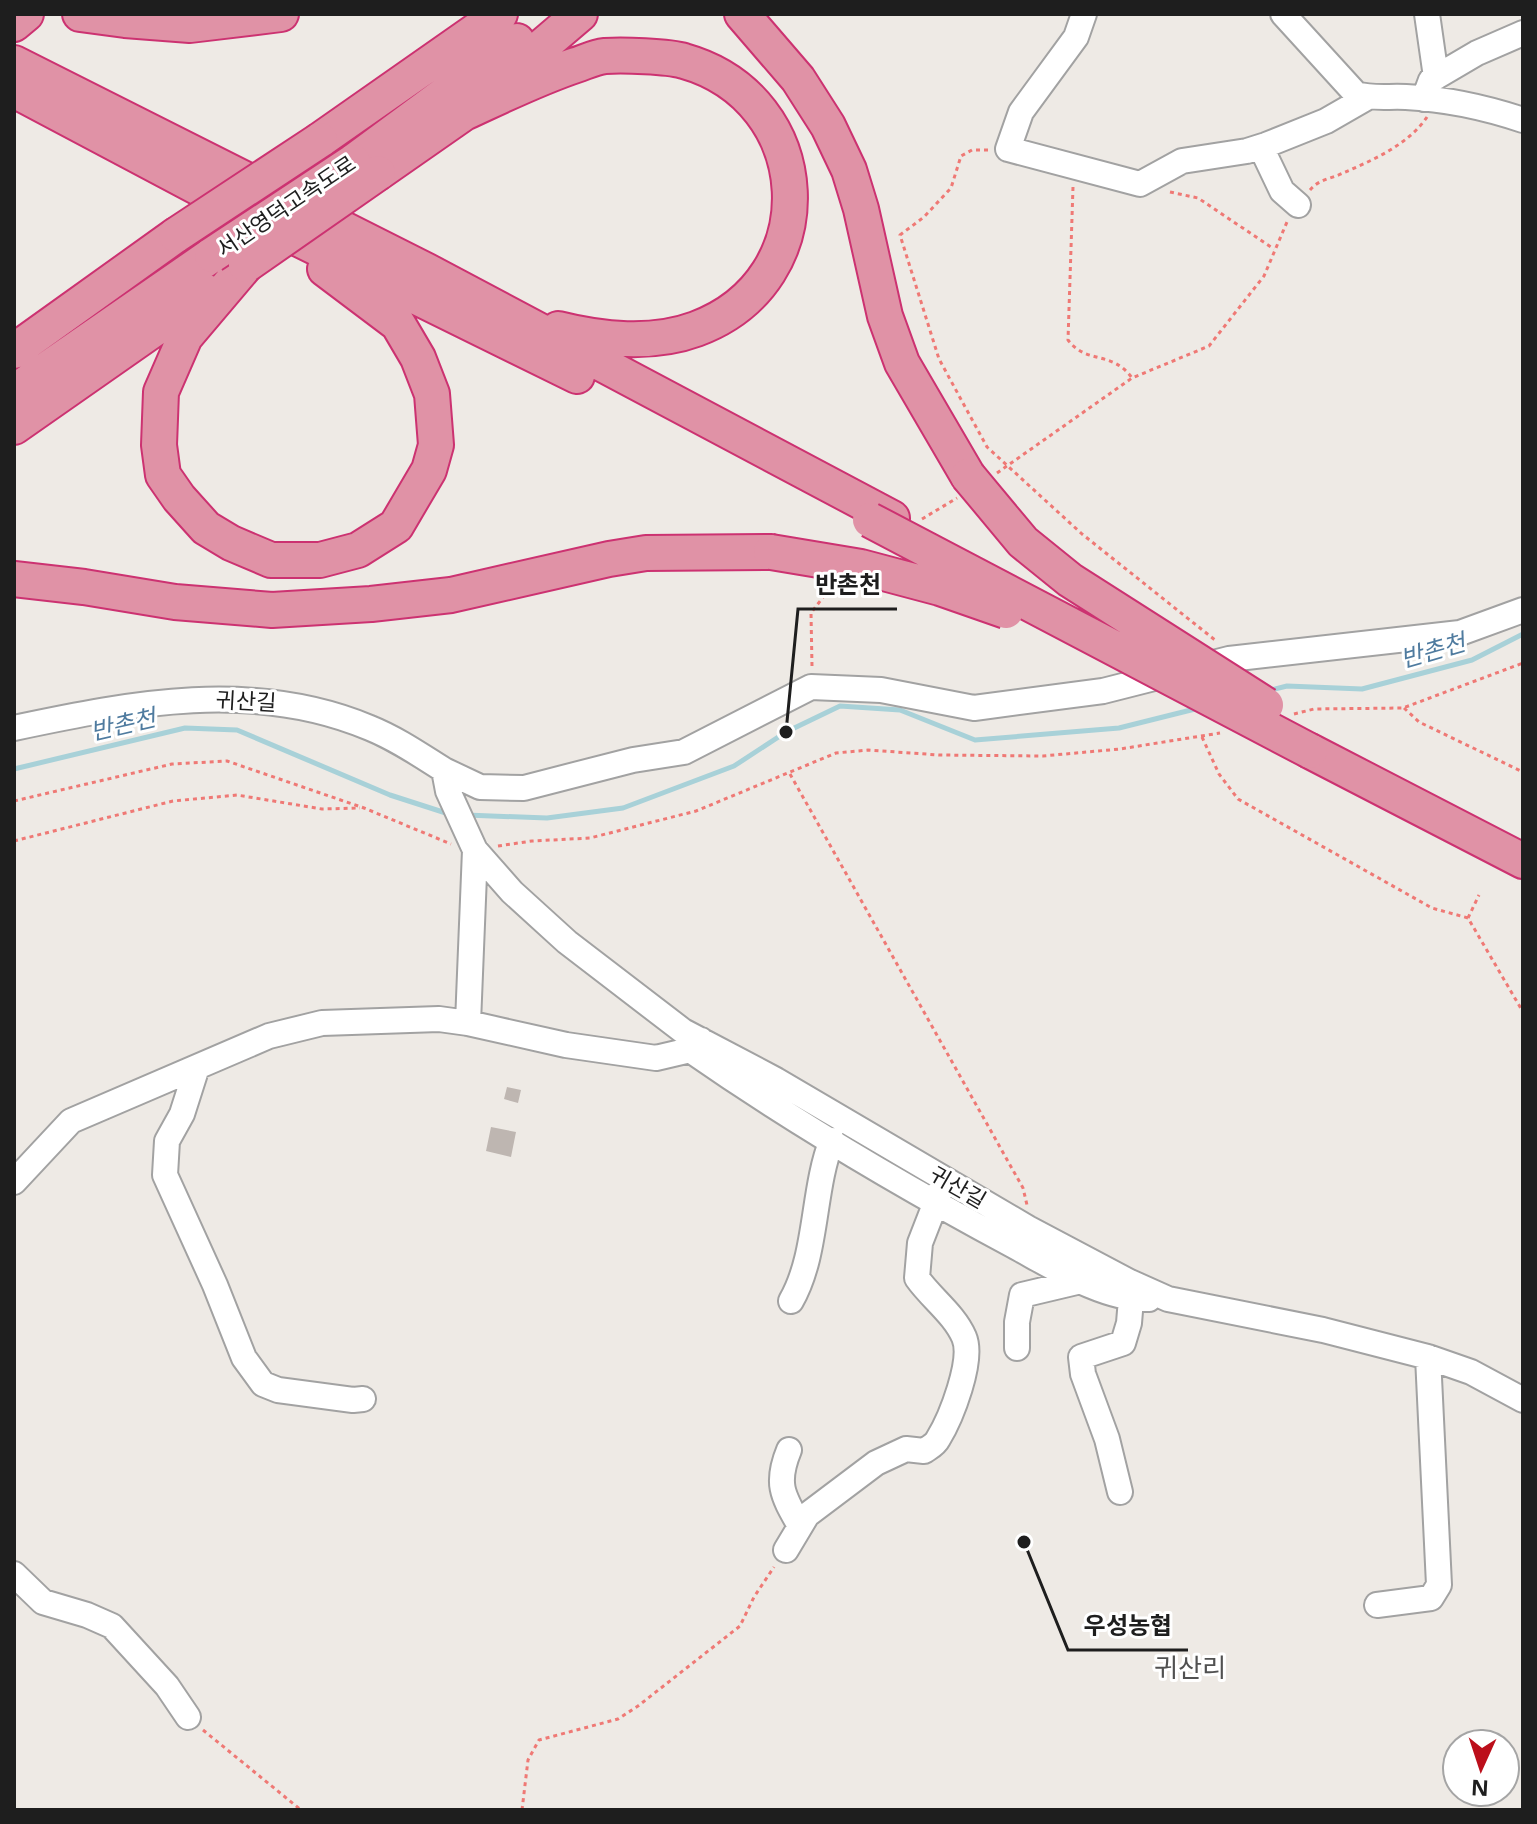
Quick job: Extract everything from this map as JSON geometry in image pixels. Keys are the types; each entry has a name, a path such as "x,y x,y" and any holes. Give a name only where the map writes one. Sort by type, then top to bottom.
{"highway":[{"path":"14,24 26,14"},
{"path":"80,14 190,25 281,14"},
{"name":"서산영덕고속도로","path":"14,351 176,235 320,140 500,14"},
{"name":"서산영덕고속도로","path":"14,392 212,255 366,167 554,14"},
{"path":"464,113 580,14"},
{"path":"742,14 798,79 828,126 849,170 885,316 902,363 975,482 1023,542 1070,580 1280,713 1322,745 1523,861"},
{"path":"14,427 246,265 366,167 464,113 548,74 602,56 682,60 722,77 751,99 778,137 790,181 789,214 784,236 766,278 737,306 696,329 656,338 591,337 541,325 427,271"},
{"path":"14,63 427,271 895,519 1280,713"},
{"path":"14,90 246,213 895,519 1120,651 1523,835"},
{"path":"246,213 398,324 418,358 432,394 436,445 429,470 396,526 358,550 320,560 271,560 231,543 206,528 163,475 159,445 161,392 185,337 246,265"},
{"path":"14,579 175,602 272,610 451,595 646,553 771,552 861,567 940,588 1120,651"}],"street":[{"path":"1084,14 1076,37 1021,112 1008,149 1140,184 1182,161 1261,147 1326,121 1366,98 1432,92 1523,120"},
{"path":"1283,14 1356,94 1366,98"},
{"path":"1427,14 1432,92"},
{"path":"1432,92 1477,53 1523,33"},
{"path":"1261,147 1282,191 1298,205"},
{"path":"811,687 881,690 974,708 1103,691 1235,658 1460,633 1523,610"},
{"name":"귀산길","path":"14,728 137,705 205,698 287,703 331,713 401,742 446,781 480,787 524,788 633,760 684,752 811,687"},
{"path":"446,781 472,843 468,1023"},
{"name":"귀산길","path":"472,843 512,892 567,942 683,1031 695,1045 776,1080 1028,1228 1168,1299 1323,1330 1428,1357 1471,1372 1523,1400"},
{"path":"14,1182 71,1121 269,1036 322,1023 439,1019 631,1056 656,1058 695,1045 832,1140 934,1203 1081,1281 1131,1299 1168,1299"},
{"path":"197,1067 182,1114 167,1141 165,1175 244,1358 263,1384 278,1390 363,1399"},
{"path":"791,1301 797,1289 823,1161 832,1140"},
{"path":"786,1550 807,1515 876,1463 906,1449 924,1451 937,1442 953,1405 967,1361 965,1338 950,1315 917,1278 920,1243 945,1179"},
{"path":"1017,1348 1017,1322 1022,1295 1081,1281"},
{"path":"1120,1492 1107,1439 1083,1374 1081,1357 1123,1343 1131,1299"},
{"path":"1377,1605 1431,1598 1439,1585 1428,1357"},
{"path":"789,1450 781,1468 780,1488 800,1526"},
{"path":"14,1574 43,1602 112,1626 167,1686 188,1717"}],"path":[{"path":"895,519 1008,466 1132,378 1209,346 1264,276 1274,249 1298,205 1316,182 1339,175 1404,142 1425,121 1432,92"},
{"path":"1008,149 972,150 961,156 951,188 924,217 900,235 939,359 987,447 1082,534 1235,658"},
{"path":"1074,167 1068,340 1076,350 1122,364 1132,378"},
{"path":"1140,184 1198,198 1274,249"},
{"path":"811,687 811,613 827,590 839,581"},
{"path":"1280,713 1314,709 1403,708 1523,663"},
{"path":"1403,708 1419,722 1523,772"},
{"path":"14,801 172,764 227,761 364,808 448,844 590,838 696,811 836,753 868,750 939,755 1043,756 1120,749 1230,730"},
{"path":"1202,737 1219,774 1238,799 1432,908 1468,918 1523,1012"},
{"path":"790,774 1023,1188 1028,1228"},
{"path":"14,841 173,801 237,795 322,809 364,808"},
{"path":"1468,918 1479,895"},
{"path":"522,1810 528,1760 539,1740 618,1719 666,1686 740,1626 754,1597 786,1550"},
{"path":"188,1717 301,1810"}],"building":[{"path":"507,1087 521,1090 518,1103 504,1099"},
{"path":"491,1127 516,1132 511,1157 486,1151"}],"waterway":[{"name":"반촌천","path":"1267,691 1287,686 1362,689 1472,660 1523,634"},
{"name":"반촌천","path":"466,815 547,818 623,808 734,766 786,732 840,706 900,710 975,740 1119,728 1199,708"},
{"name":"반촌천","path":"14,769 185,728 237,730 390,795 449,814"}],"place":[{"name":"반촌천","path":"786,732"},
{"name":"우성농협","path":"1024,1542"}],"district":[{"name":"귀산리","path":"1190,1668"}]}
